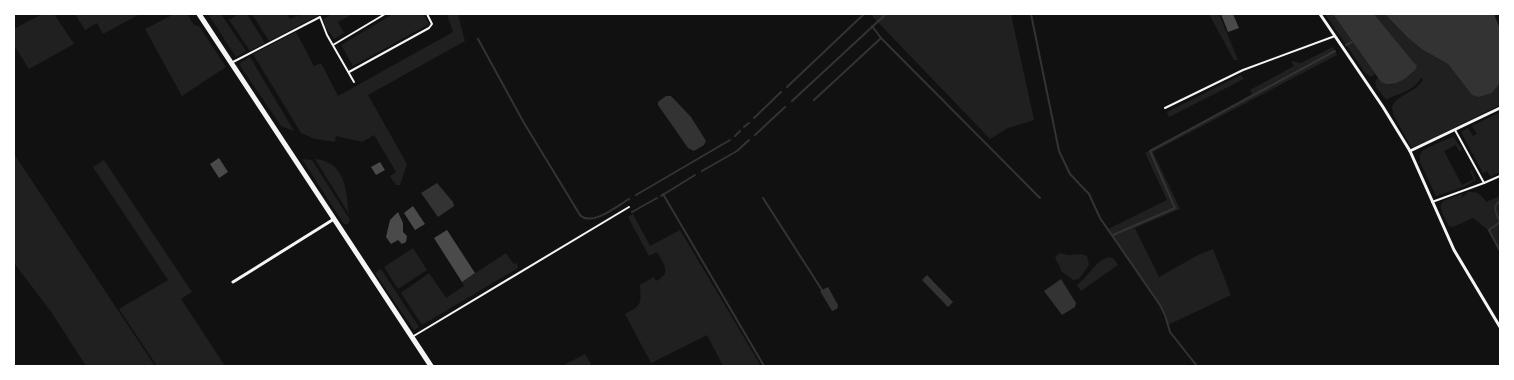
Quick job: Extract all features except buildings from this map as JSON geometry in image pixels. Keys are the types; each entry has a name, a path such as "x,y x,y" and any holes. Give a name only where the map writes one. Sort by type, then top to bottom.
{"main road":[{"path":"199,14 431,366"}],"street":[{"path":"1320,14 1410,151 1454,250 1500,327"},
{"path":"1410,151 1500,108"},
{"path":"233,282 334,220"}],"lane":[{"path":"332,45 385,14"},
{"path":"348,72 429,28 431,22 427,14"},
{"path":"231,63 320,17 332,45 354,82"},
{"path":"1165,108 1243,70 1335,36"},
{"path":"1454,130 1484,183"},
{"path":"1432,202 1500,176"},
{"path":"411,337 629,207"}],"shaded area":[{"path":"42,14 54,14 74,44 29,69 14,45 14,29"},
{"path":"75,14 140,14 103,34 97,23 85,30"},
{"path":"174,14 187,14 194,25 199,26 226,67 182,96 145,29"},
{"path":"208,14 221,14 246,51 236,57"},
{"path":"239,14 247,14 265,43 250,51 229,20"},
{"path":"252,14 287,14 290,19 298,15 299,17 302,14 318,14 269,41"},
{"path":"332,14 353,14 338,22 344,33 334,39 326,28 323,19"},
{"path":"393,14 423,14 429,24 353,66 341,45"},
{"path":"447,14 458,14 465,41 368,95 407,164 400,185 396,185 390,176 396,172 374,135 362,142 336,136 335,142 315,139 301,133 253,54 296,32 314,66 321,63 338,96 453,32"},
{"path":"870,14 1011,14 1034,120 1008,128 990,139"},
{"path":"1209,14 1219,14 1238,60 1234,60"},
{"path":"1325,14 1333,14 1375,74 1371,77 1366,74"},
{"path":"1333,14 1374,14 1417,66 1415,70 1404,79 1395,83 1386,84 1381,82"},
{"path":"1374,14 1385,14 1407,37 1423,50 1448,64 1472,95 1492,93 1500,83 1500,105 1415,147 1411,147 1393,114 1392,107 1398,99 1415,88 1423,80 1421,78 1410,89 1386,100 1376,87 1375,82 1378,78 1381,82 1391,85 1413,73 1415,64"},
{"path":"1385,14 1494,14 1500,29 1500,83 1492,93 1479,97 1472,95 1448,64 1423,50 1407,37"},
{"path":"1333,47 1337,55 1153,152 1180,209 1135,228 1159,277 1198,255 1213,249 1231,295 1168,325 1166,314 1161,305 1108,229 1167,200 1145,153 1252,94 1250,90 1294,66 1291,61 1301,63"},
{"path":"250,57 294,131 281,126 241,67 240,63"},
{"path":"1241,75 1244,79 1169,117 1167,112"},
{"path":"666,96 671,96 691,117 706,141 704,145 694,151 688,148 658,105 658,102"},
{"path":"1500,112 1500,172 1491,177 1487,171 1483,173 1461,132 1468,128 1473,136 1477,134 1472,126"},
{"path":"1454,137 1462,150 1459,151 1456,145 1444,151 1462,185 1474,179 1470,171 1472,170 1476,180 1466,186 1436,196 1420,162 1420,155 1423,150"},
{"path":"14,154 155,366 86,366 52,313 14,263"},
{"path":"302,159 312,160 350,220 348,224 344,224"},
{"path":"315,159 333,165 339,171 345,187 349,214"},
{"path":"104,160 192,292 181,299 225,366 157,366 119,309 168,280 93,167"},
{"path":"437,183 453,202 454,206 438,217 421,193"},
{"path":"1468,192 1479,194 1486,202 1500,196 1500,253 1487,229 1473,218 1453,227 1449,226 1442,212 1441,204 1448,199 1463,194 1461,199"},
{"path":"633,214 650,246 680,230 761,366 723,366 707,335 651,363 625,314 639,303 640,285 654,277 656,281 661,278 664,275 665,268 657,252 649,256 628,217"},
{"path":"413,248 427,270 398,289 384,267"},
{"path":"506,253 514,264 517,263 518,268 422,325 401,293 429,273 446,298 464,286 462,282"},
{"path":"1060,253 1087,256 1089,265 1079,279 1073,280 1061,271 1055,258"},
{"path":"1109,257 1114,259 1118,265 1081,291 1077,285 1096,265"},
{"path":"381,269 419,327 414,330 375,273"},
{"path":"927,275 953,302 948,307 922,280"},
{"path":"1061,279 1076,303 1075,307 1062,315 1044,291"},
{"path":"828,287 838,305 837,309 832,311 820,291"},
{"path":"585,354 592,366 562,366"}],"waterway":[{"path":"787,87 864,14"},
{"path":"792,101 886,14"},
{"path":"1031,14 1059,151 1070,174 1089,194 1100,218 1160,305 1170,332 1197,366"},
{"path":"872,26 881,38 1040,198"},
{"path":"478,39 524,123 580,215 591,219 598,217 629,199"},
{"path":"814,100 880,39"},
{"path":"1346,45 1352,42"},
{"path":"1113,235 1175,208 1150,151 1335,51"},
{"path":"754,118 781,92"},
{"path":"755,135 785,107"},
{"path":"744,127 749,123"},
{"path":"735,136 740,131"},
{"path":"636,195 730,140"},
{"path":"702,171 737,151 749,140"},
{"path":"661,196 695,175"},
{"path":"663,194 764,366"},
{"path":"632,212 657,198"},
{"path":"763,198 822,290"},
{"path":"1500,201 1495,208 1500,222 1489,230 1500,251"}]}
